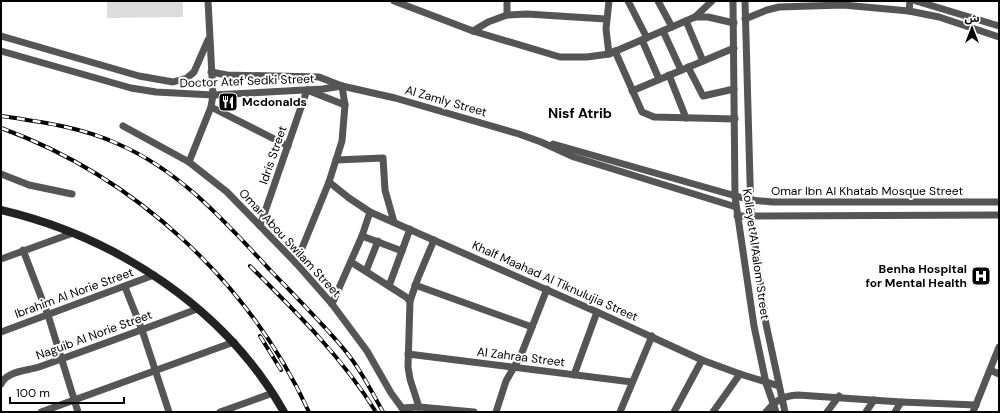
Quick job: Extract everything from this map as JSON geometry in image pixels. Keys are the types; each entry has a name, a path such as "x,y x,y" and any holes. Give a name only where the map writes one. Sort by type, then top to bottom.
{"main road":[{"path":"1,210 28,216 105,246 154,275 198,310 234,342 273,393 284,412"}],"street":[{"path":"189,162 211,107 213,95 208,40 208,1"},
{"path":"394,1 473,31 560,57 587,57 612,52 695,17 712,1"},
{"path":"507,1 507,15"},
{"path":"609,1 606,19 612,52 642,112 648,116 654,117 735,119"},
{"path":"628,1 659,79"},
{"path":"658,1 672,27"},
{"name":"Kolleyet Al Aalom Street","path":"733,1 736,207 757,340 766,383 774,402 776,412"},
{"name":"Kolleyet Al Aalom Street","path":"745,1 751,216 768,337 785,412"},
{"path":"909,11 910,1"},
{"path":"916,1 942,7 996,25 992,35"},
{"path":"745,19 767,10 801,6 856,5 909,11 939,17 999,37"},
{"path":"939,17 942,7"},
{"path":"473,31 507,15 527,14 606,19"},
{"path":"695,17 708,17 734,23"},
{"path":"686,21 703,61"},
{"path":"663,31 681,70"},
{"name":"Doctor Atef Sedki Street","path":"1,36 139,76 162,81 181,80 191,75 201,61 208,40"},
{"path":"632,91 734,48"},
{"name":"Doctor Atef Sedki Street","path":"1,51 131,88 156,92 213,95 307,90 342,86"},
{"path":"688,67 704,96 734,89"},
{"name":"Doctor Atef Sedki Street","path":"211,72 228,75 319,77 342,86"},
{"path":"669,75 686,118"},
{"path":"156,92 162,81"},
{"path":"296,263 329,182 342,141 345,105 342,86"},
{"name":"Al Zamly Street","path":"342,86 395,98 541,142 575,149 735,197"},
{"path":"307,90 345,105"},
{"name":"Idris Street","path":"260,226 307,90"},
{"path":"211,107 288,146"},
{"name":"Omar Abou Swilam Street","path":"123,126 189,162 215,182 260,226 296,263 332,304 367,351 403,410"},
{"name":"Al Zamly Street","path":"541,142 574,157 736,207"},
{"path":"336,160 383,158 384,190 394,222"},
{"path":"1,174 29,185 72,194"},
{"name":"Khalf Maahad Al Tiknulujia Street","path":"329,182 370,212 652,336 702,360 766,383 779,386"},
{"name":"Omar Ibn Al Khatab Mosque Street","path":"735,197 773,202 999,202"},
{"path":"922,215 923,202"},
{"path":"332,304 362,236 370,212"},
{"name":"Omar Ibn Al Khatab Mosque Street","path":"737,216 999,214"},
{"path":"390,286 410,229"},
{"path":"1,259 73,233"},
{"path":"362,236 402,250"},
{"path":"419,407 410,379 408,354 410,301 415,285 434,240"},
{"path":"366,271 378,241"},
{"path":"23,250 48,314 78,412"},
{"path":"351,262 390,286 410,301"},
{"name":"Ibrahim Al Norie Street","path":"1,332 154,275"},
{"path":"415,285 532,327"},
{"path":"125,287 142,330 169,412"},
{"path":"496,412 506,381 514,367 547,290"},
{"name":"Naguib Al Norie Street","path":"1,384 3,380 10,375 62,359 198,310"},
{"path":"574,375 598,312"},
{"path":"620,412 652,336"},
{"path":"757,340 768,337"},
{"path":"41,412 234,342"},
{"path":"973,412 999,347"},
{"name":"Al Zahraa Street","path":"408,354 632,382"},
{"path":"674,412 702,360"},
{"path":"990,370 999,374"},
{"path":"714,412 740,374"},
{"path":"220,412 273,393"},
{"path":"766,412 774,402 782,398 798,395 839,396 935,404 976,404"},
{"path":"827,412 839,396"},
{"path":"866,412 874,400"},
{"path":"895,412 901,402"},
{"path":"930,412 935,404"},
{"path":"403,410 419,407 474,412"}],"shaded area":[{"path":"107,1 183,1 183,17 107,18"}],"railway":[{"path":"1,116 61,126 104,138 141,155 182,183 237,234 349,355 360,371 383,412"},
{"path":"1,128 51,149 98,175 142,205 183,240 221,278 255,320 284,364 309,412"},
{"path":"250,266 318,336 348,372 376,412"},
{"path":"260,336 281,370"}],"place":[{"name":"Mcdonalds","path":"228,102"},
{"name":"Benha Hospital for Mental Health","path":"981,276"}],"district":[{"name":"Nisf Atrib","path":"580,113"}]}
